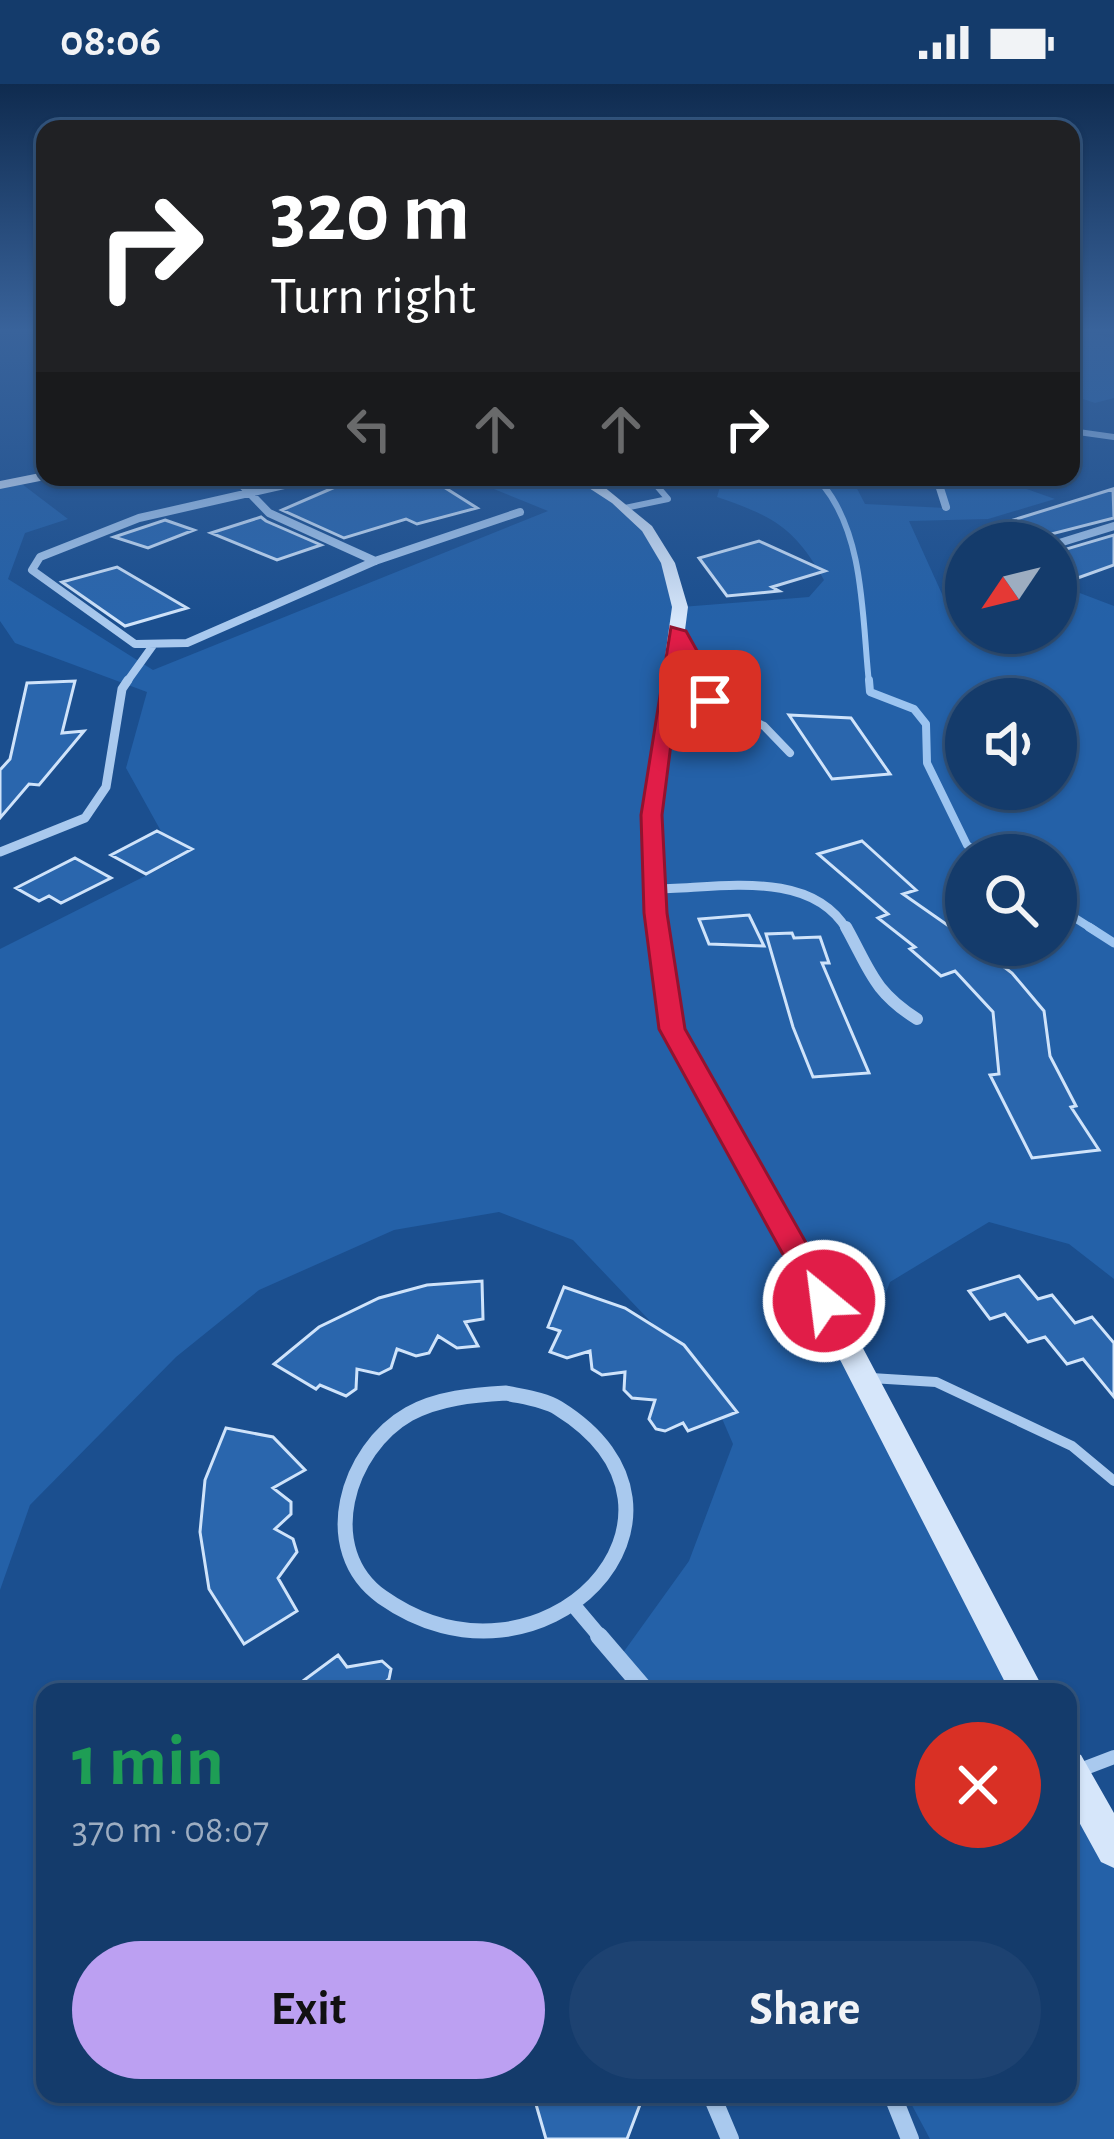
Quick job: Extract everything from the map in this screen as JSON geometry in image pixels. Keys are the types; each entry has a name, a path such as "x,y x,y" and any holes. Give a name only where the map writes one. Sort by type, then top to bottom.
{"main road":[{"path":"0,485 36,478"},
{"path":"592,486 625,508 662,544 675,574 680,607 652,815 654,889 672,1029 824,1301 860,1378 1023,1683"},
{"path":"1077,1783 1114,1849"}],"street":[{"path":"1080,432 1114,437"},
{"path":"242,486 269,513 375,561"},
{"path":"280,486 139,518 33,564 39,579 135,644 187,643 375,561 520,512"},
{"path":"940,486 946,507"},
{"path":"1077,537 1114,526"},
{"path":"0,852 85,818 106,787 122,689 154,644"},
{"path":"654,889 793,888 815,897 846,924 883,996 917,1019"},
{"path":"506,1393 556,1406 596,1434 622,1474 628,1521 613,1567 575,1607 522,1631 463,1635 407,1618 365,1584 344,1539 346,1491 368,1448 405,1415 454,1396 506,1393"},
{"path":"575,1607 638,1683"},
{"path":"715,2103 730,2139"},
{"path":"896,2103 910,2139"}],"lane":[{"path":"625,508 668,499 657,486"},
{"path":"677,631 710,701 764,726 790,753"},
{"path":"860,1378 936,1382 1072,1446 1114,1481"},
{"path":"1077,1768 1114,1757"}],"shaded area":[{"path":"18,481 68,519 25,533 8,579 153,670 548,511 486,486 594,486 662,544 681,607 809,597 824,580 781,526 717,497 720,486 856,486 865,504 946,508 939,486 1018,486 1055,499 988,519 909,521 945,601 945,654 1077,654 1077,592 1114,606 1114,1279 1069,1244 989,1222 890,1282 857,1367 1027,1683 640,1683 620,1657 689,1561 733,1444 705,1379 573,1240 499,1212 394,1230 259,1290 176,1357 30,1505 0,1590 0,949 177,860 126,768 147,692 15,643 0,621 0,485"},
{"path":"1077,1776 1114,1845 1114,2139 930,2139 911,2103 1077,2103"}],"building":[{"path":"337,486 442,486 477,508 417,524 406,519 344,538 282,510"},
{"path":"1113,489 1114,518 1077,527 1077,522 1007,522"},
{"path":"261,517 321,545 277,560 211,533"},
{"path":"165,520 194,530 148,548 114,537"},
{"path":"1114,535 1114,565 1077,578 1077,546"},
{"path":"759,541 825,571 772,587 779,591 727,596 699,558"},
{"path":"117,567 187,608 125,626 62,582"},
{"path":"75,681 62,733 84,731 39,785 29,784 0,818 0,770 10,759 27,683"},
{"path":"789,715 851,718 890,774 832,779"},
{"path":"157,831 192,849 146,874 111,855"},
{"path":"862,841 916,890 903,894 945,923 945,966 1003,966 1012,973 1044,1011 1050,1056 1076,1106 1071,1107 1099,1150 1032,1158 990,1075 999,1074 993,1012 955,971 941,976 910,949 915,947 878,918 888,914 818,854"},
{"path":"75,858 111,878 61,903 49,896 39,901 16,888"},
{"path":"749,915 764,946 709,944 699,919"},
{"path":"792,933 794,938 820,937 829,963 822,963 869,1073 813,1077 766,934"},
{"path":"1019,1276 1038,1299 1052,1295 1075,1323 1092,1317 1114,1343 1114,1397 1083,1359 1067,1364 1045,1337 1028,1342 1005,1314 990,1319 969,1291"},
{"path":"482,1281 483,1319 465,1322 478,1346 457,1348 438,1336 429,1353 416,1356 397,1349 391,1368 379,1374 357,1369 356,1389 346,1396 320,1385 316,1389 274,1364 319,1327 379,1298 427,1285"},
{"path":"564,1287 625,1308 684,1345 737,1412 688,1431 683,1423 665,1431 656,1429 649,1419 655,1400 632,1398 624,1390 625,1372 602,1375 592,1369 590,1351 567,1358 550,1352 560,1331 548,1327"},
{"path":"226,1428 273,1437 305,1470 273,1488 291,1502 291,1514 275,1529 293,1539 297,1552 278,1578 297,1611 244,1644 209,1589 200,1532 205,1480"},
{"path":"338,1655 347,1667 382,1661 391,1669 384,1683 300,1683"},
{"path":"536,2103 641,2103 627,2139 546,2139"}],"waterway":[{"path":"825,488 837,506 854,554 869,683"},
{"path":"869,680 870,692 914,709 926,724 927,763 962,834"},
{"path":"1077,919 1094,930"},
{"path":"1089,927 1114,943"}],"route":[{"path":"710,701 677,631 652,815 655,913 672,1029 824,1301"}]}
